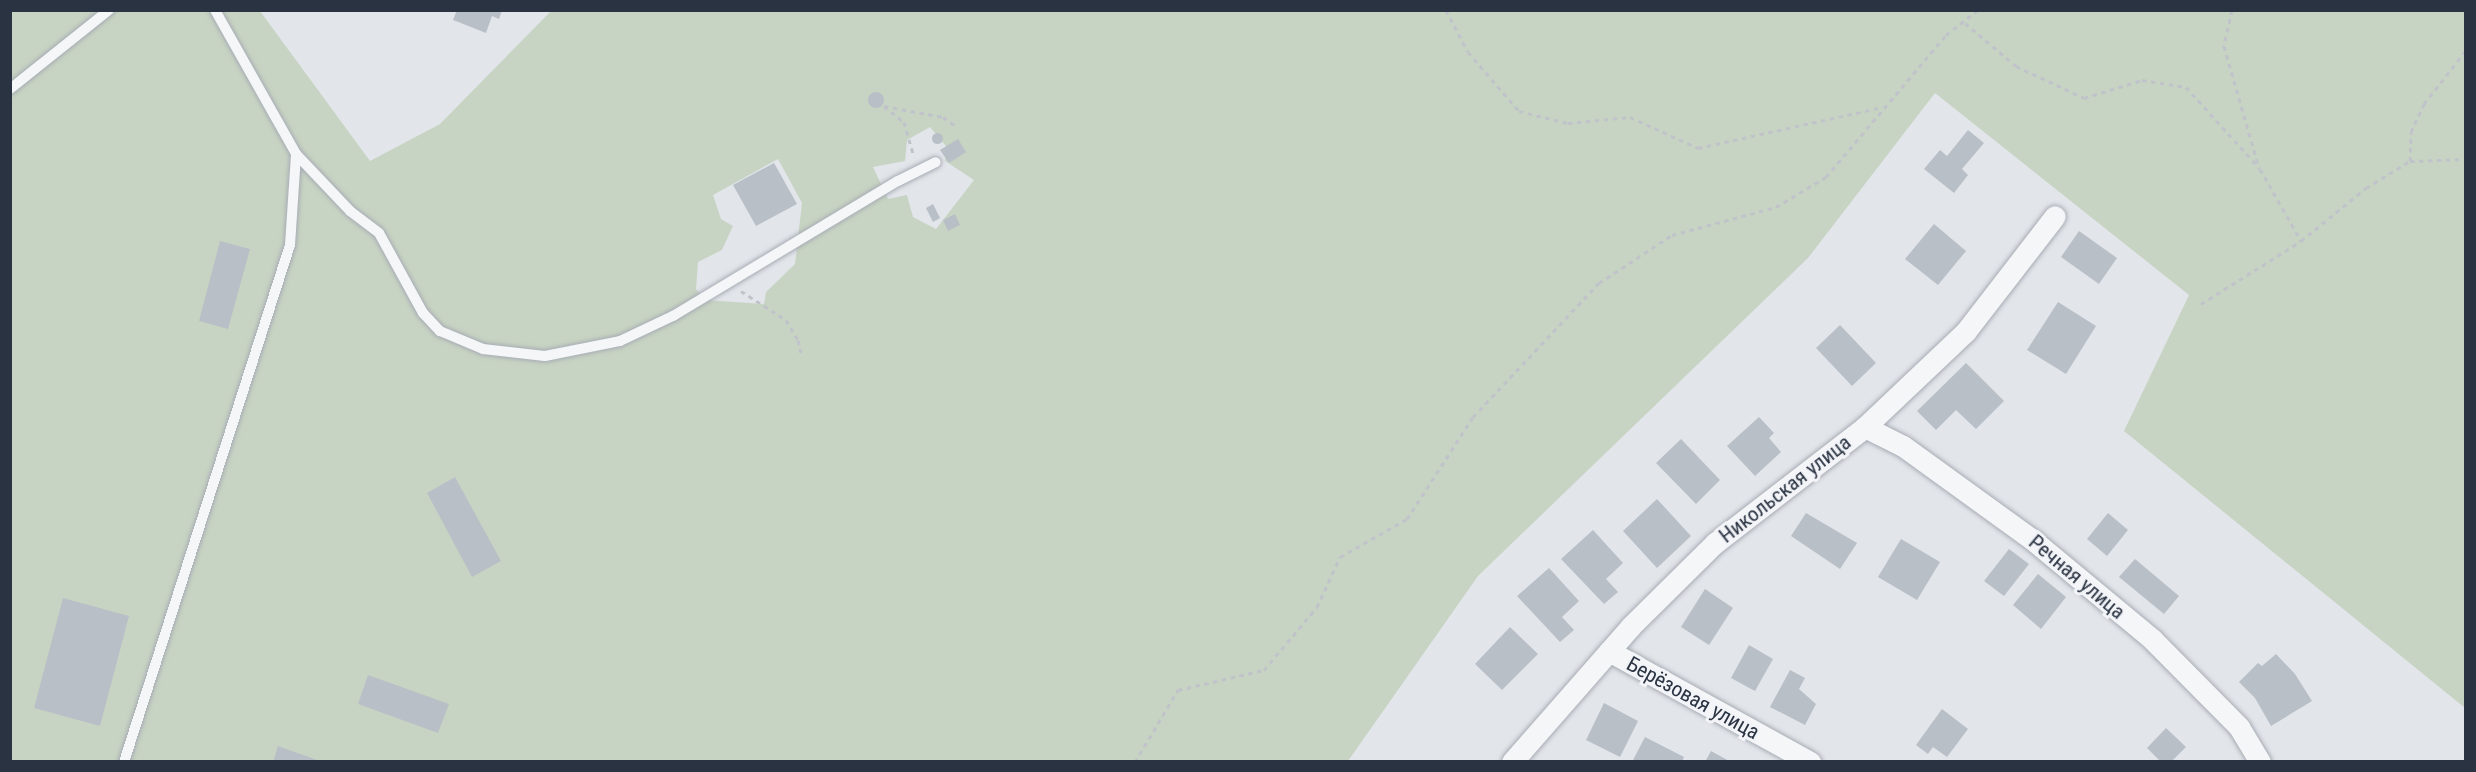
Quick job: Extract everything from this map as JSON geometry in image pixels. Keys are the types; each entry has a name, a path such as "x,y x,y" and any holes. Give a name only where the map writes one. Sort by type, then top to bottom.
{"street":[{"name":"Никольская улица","path":"1512,762 1609,651 1715,543 1865,427 1966,331 2055,216"},
{"name":"Речная улица","path":"1865,427 1903,446 2034,541 2152,639 2239,727 2260,762"},
{"name":"Берёзовая улица","path":"1609,651 1810,762"}],"lane":[{"path":"10,89 109,10"},
{"path":"215,10 296,154 350,211 379,233 423,313 440,331 483,349 545,356 620,340 673,316 936,162"},
{"path":"124,762 290,245 296,154"}],"path":[{"path":"1446,10 1468,52 1519,111 1568,123 1630,117 1698,148 1884,106"},
{"path":"1135,762 1178,690 1264,670 1317,607 1340,557 1407,519 1473,417 1599,283 1672,235 1776,207 1826,177 1946,35 1965,23 1978,10"},
{"path":"2232,10 2224,46 2260,169"},
{"path":"1965,23 2016,66 2084,98 2142,80 2186,87 2260,169 2301,241"},
{"path":"2410,161 2411,132 2424,104 2466,50"},
{"path":"920,170 904,122 884,106 943,117 956,126"},
{"path":"2201,304 2301,241 2366,188 2410,161 2466,159"},
{"path":"725,285 786,320 798,340 801,353"}],"green space":[{"path":"10,11 260,11 370,161 440,124 551,11 2465,11 2465,708 2124,431 2189,295 1935,93 1808,258 1478,576 1348,761 11,761","holes":["930,127 946,146 945,161 974,180 936,229 913,217 907,195 888,199 873,167 905,161 907,140","778,159 802,203 795,264 766,292 764,304 705,300 696,289 698,262 722,250 733,226 721,219 713,195"]}],"building":[{"path":"457,10 502,10 499,19 492,16 486,33 453,20"},
{"path":"873,92 879,92 884,100 882,106 873,108 868,103 868,97"},
{"path":"1968,130 1984,143 1962,169 1968,175 1954,193 1924,169 1940,150 1947,156"},
{"path":"937,132 943,138 937,144 931,138"},
{"path":"958,139 966,152 949,163 940,150"},
{"path":"774,163 797,204 756,226 733,185"},
{"path":"933,204 940,218 933,222 926,208"},
{"path":"955,214 960,225 948,231 943,220"},
{"path":"1934,224 1966,251 1938,285 1905,259"},
{"path":"2079,231 2117,258 2099,284 2061,257"},
{"path":"220,241 250,249 228,329 199,321"},
{"path":"2058,302 2096,326 2066,374 2027,350"},
{"path":"1840,325 1876,363 1852,386 1816,348"},
{"path":"1966,363 2004,401 1976,429 1956,410 1936,430 1917,411"},
{"path":"1759,417 1774,433 1769,438 1781,452 1755,476 1727,446"},
{"path":"1681,439 1720,480 1696,504 1656,463"},
{"path":"455,477 501,561 472,577 427,493"},
{"path":"1657,499 1691,536 1657,568 1623,531"},
{"path":"1806,513 1857,543 1840,569 1791,536"},
{"path":"2108,513 2128,530 2107,556 2087,539"},
{"path":"1593,530 1623,563 1606,579 1618,592 1604,604 1561,559"},
{"path":"1901,539 1940,562 1917,600 1878,577"},
{"path":"2009,549 2029,564 2004,596 1984,581"},
{"path":"2135,559 2179,596 2164,614 2119,577"},
{"path":"1549,568 1579,601 1562,617 1574,630 1560,642 1517,596"},
{"path":"2038,574 2066,597 2041,629 2013,605"},
{"path":"1705,589 1733,608 1709,645 1681,627"},
{"path":"63,598 129,616 100,726 34,708"},
{"path":"1510,627 1538,654 1502,690 1475,664"},
{"path":"1749,645 1773,659 1755,691 1731,678"},
{"path":"2276,654 2295,674 2312,701 2271,726 2255,698 2239,682 2258,663 2262,666"},
{"path":"1790,670 1805,678 1799,689 1816,704 1805,725 1770,707"},
{"path":"368,675 449,704 438,733 358,704"},
{"path":"1604,703 1638,721 1620,757 1586,740"},
{"path":"1942,709 1968,729 1947,757 1933,747 1928,754 1916,745"},
{"path":"2166,728 2186,747 2171,762 2161,762 2147,748"},
{"path":"1645,737 1684,757 1682,762 1632,762"},
{"path":"278,746 320,761 320,762 273,762"},
{"path":"1711,751 1731,762 1705,762"}]}
